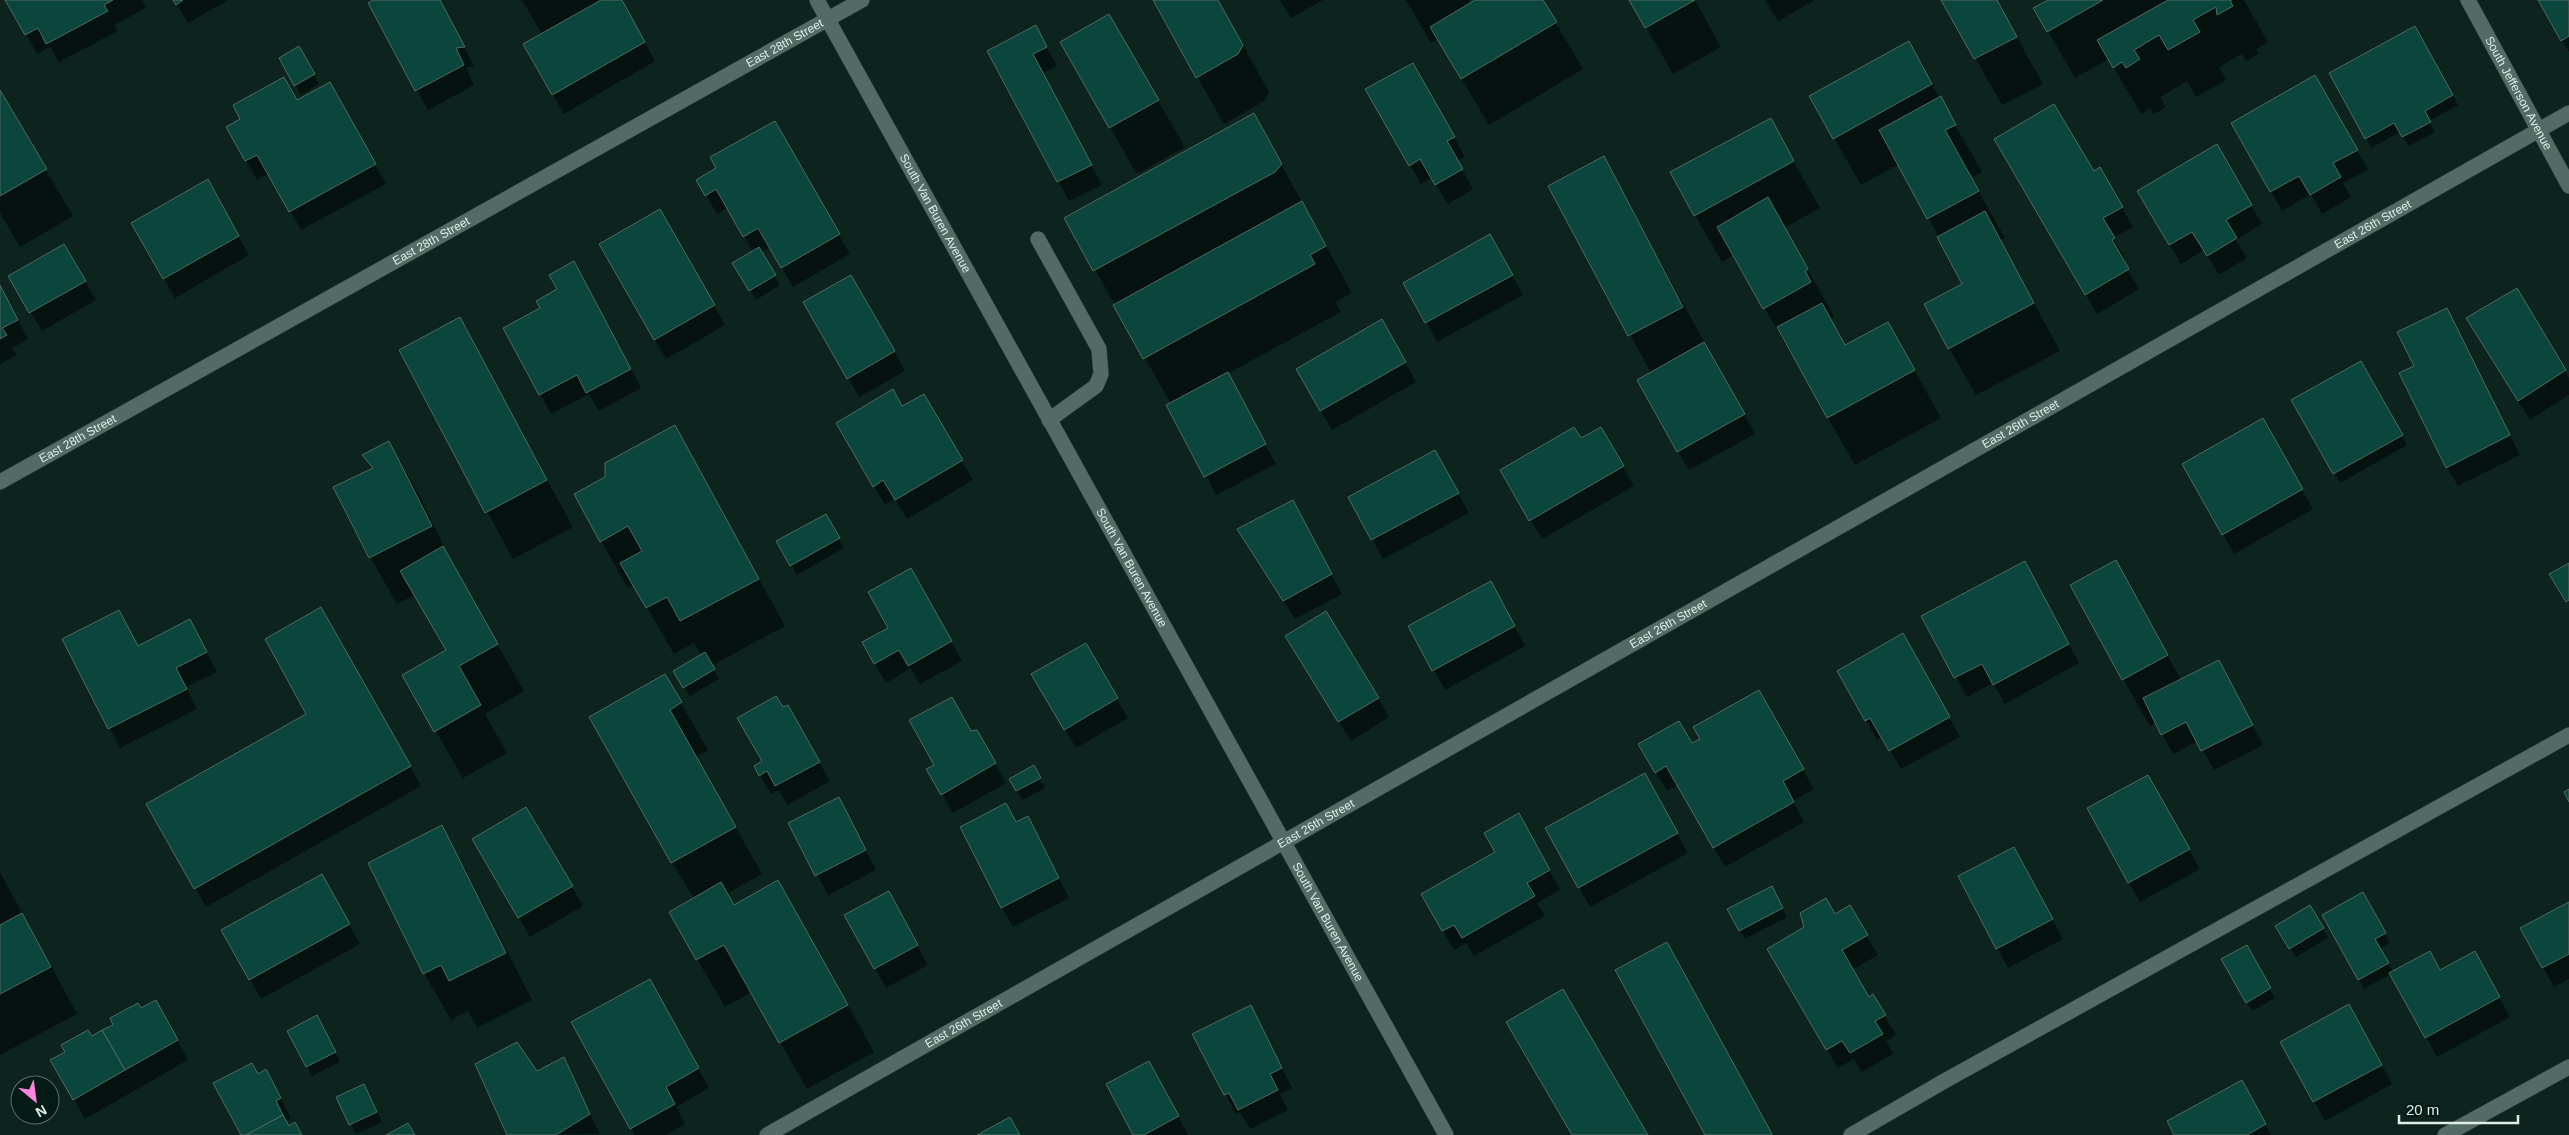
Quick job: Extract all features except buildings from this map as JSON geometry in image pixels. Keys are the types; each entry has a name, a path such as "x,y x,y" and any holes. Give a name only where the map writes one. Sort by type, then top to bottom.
{"street":[{"name":"South Van Buren Avenue","path":"817,0 1446,1135"},
{"name":"East 28th Street","path":"0,482 862,0"},
{"name":"South Jefferson Avenue","path":"2468,0 2569,186"},
{"name":"East 26th Street","path":"767,1135 2569,113"},
{"path":"1038,238 1099,349 1102,374 1096,386 1049,420"},
{"path":"1851,1135 1957,1074 2569,735"},
{"path":"2445,1135 2569,1067"}]}
